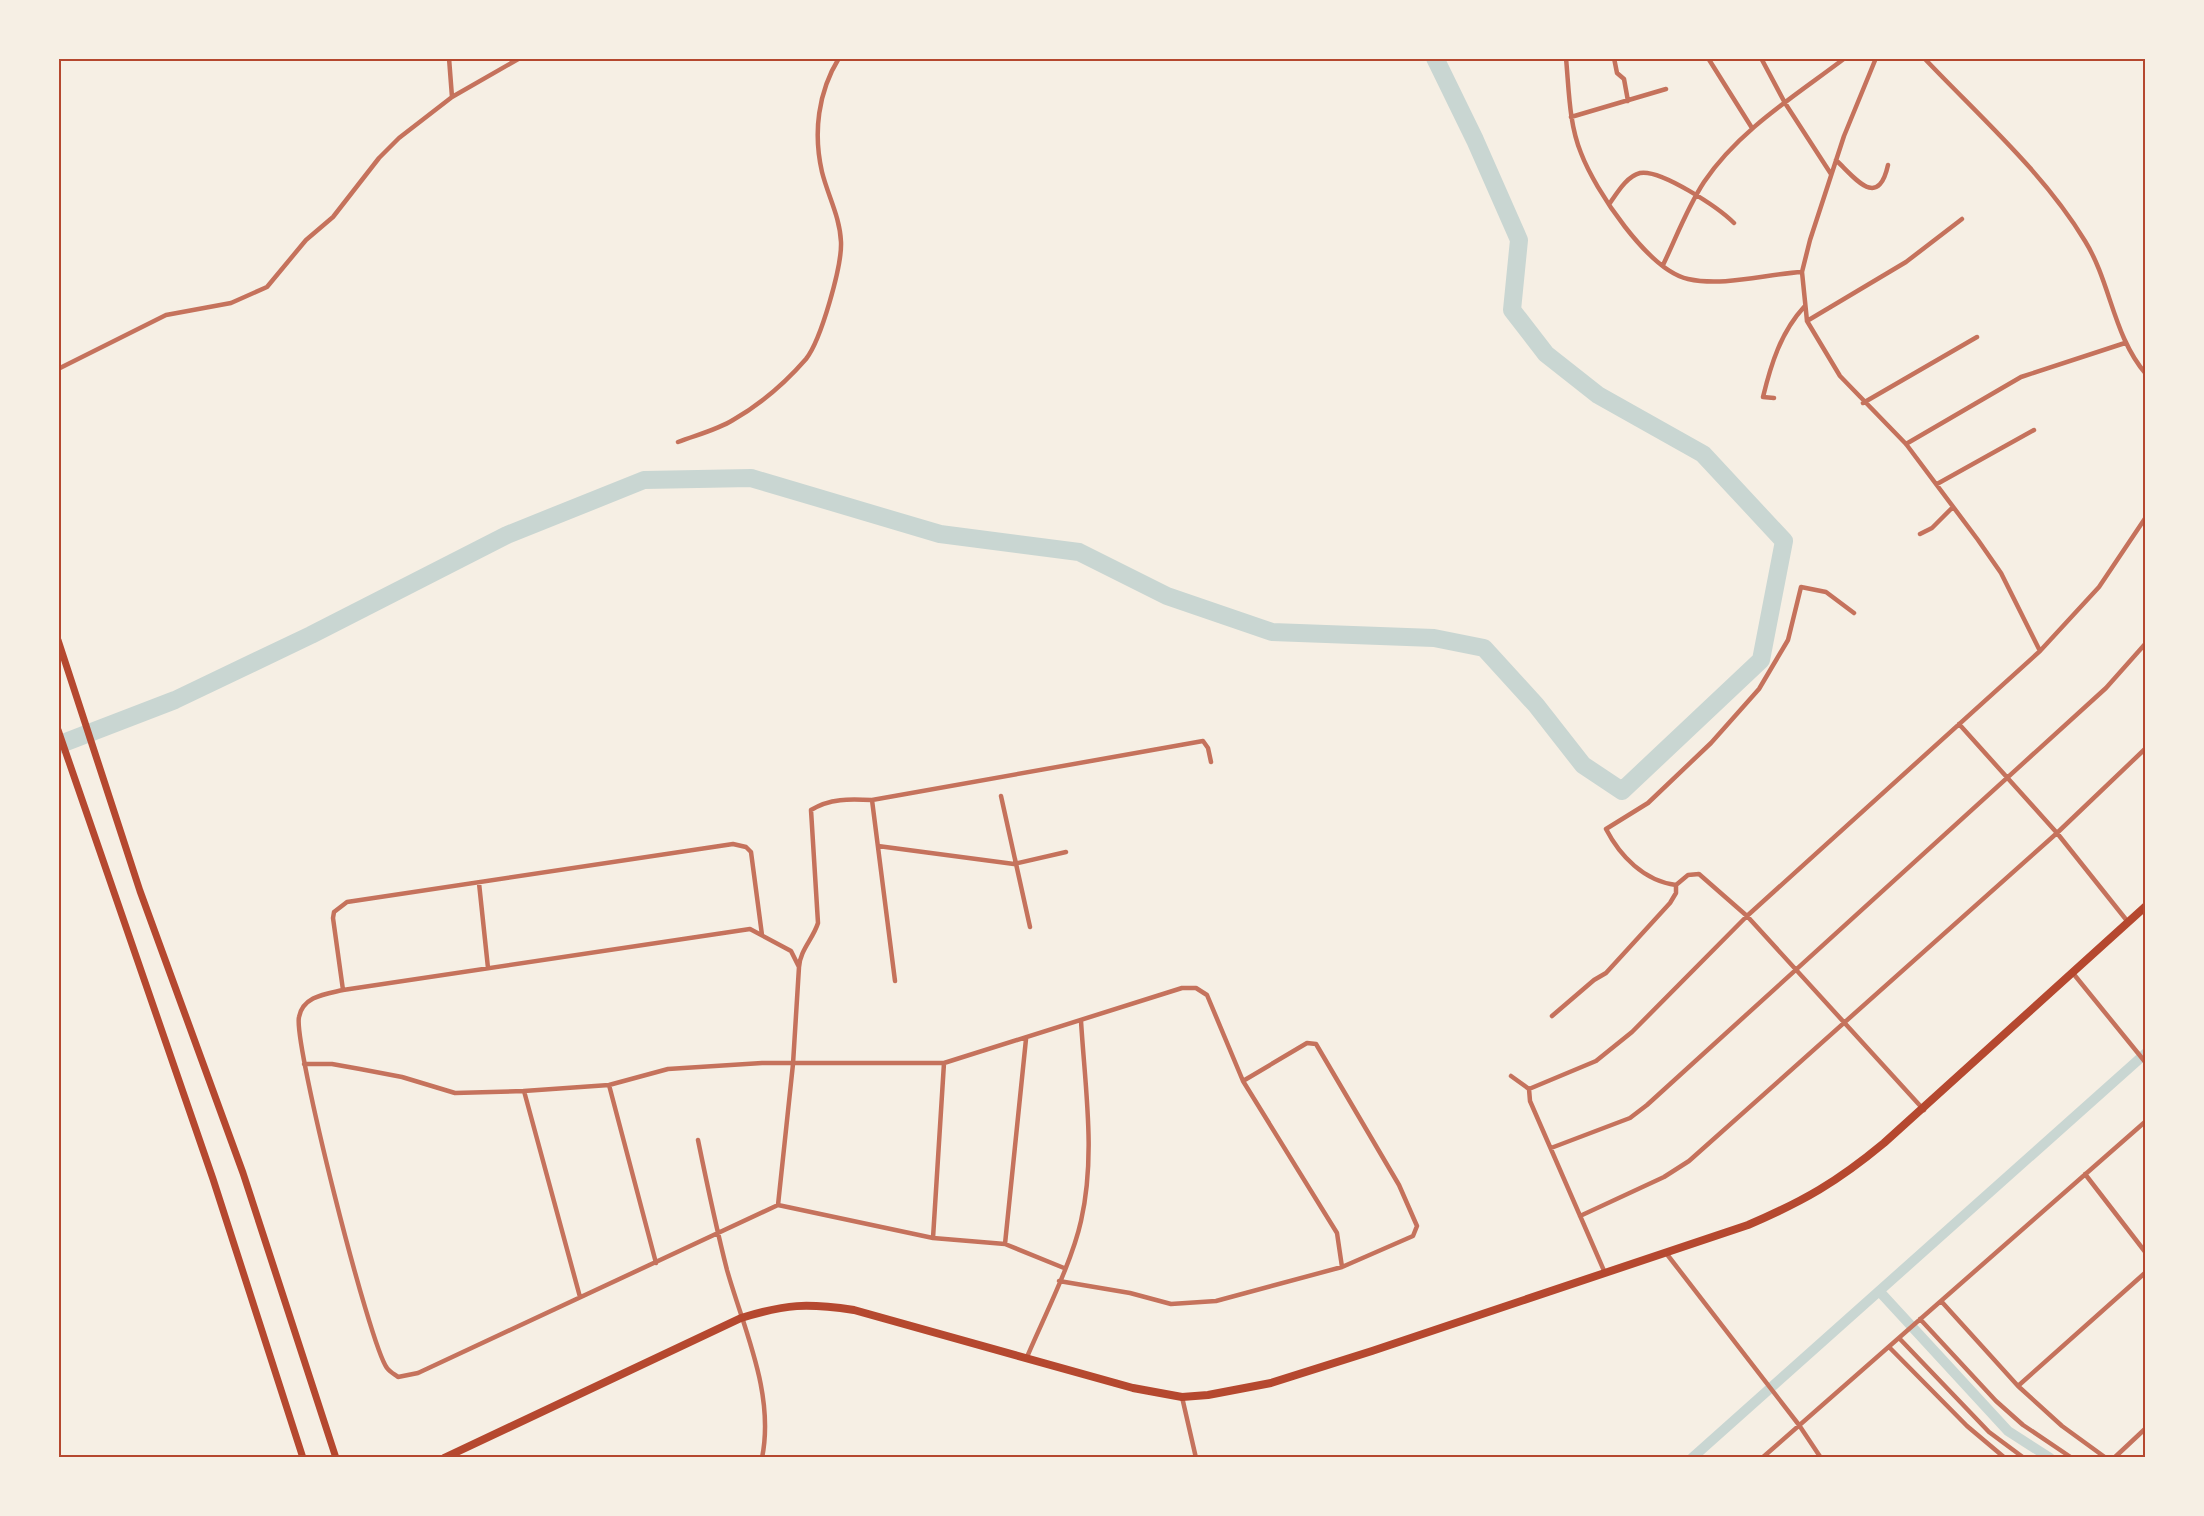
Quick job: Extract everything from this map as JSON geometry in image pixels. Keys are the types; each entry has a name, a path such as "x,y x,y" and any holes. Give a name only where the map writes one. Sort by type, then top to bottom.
{"main road":[{"path":"58,640 140,891 243,1173 336,1458"},
{"path":"58,730 115,901 213,1179 303,1458"},
{"path":"444,1458 741,1318 776,1308 810,1304 854,1310 1133,1388 1182,1397 1271,1383 1748,1225 1801,1202 1840,1179 1923,1110 2145,906"}],"street":[{"path":"448,58 453,97"},
{"path":"58,369 166,315 231,303 267,287 306,240 333,217 379,158 399,138 453,97 520,58"},
{"path":"678,442 732,421 772,392 808,357 836,288 841,243 835,207 822,172 817,121 829,75 839,58"},
{"path":"1566,58 1571,117 1581,154 1610,203 1637,242 1664,265 1690,280 1734,279 1802,272"},
{"path":"1614,58 1617,73 1624,79 1628,101"},
{"path":"1708,58 1752,128"},
{"path":"1761,58 1785,103 1831,174"},
{"path":"1876,58 1836,159 1802,272 1807,321 1840,376 1863,403 1885,421 1906,444 2001,573 2040,651"},
{"path":"1924,58 2015,151 2059,203 2095,259 2125,343 2145,374"},
{"path":"1664,265 1696,197 1720,162 1752,128 1842,59"},
{"path":"1571,117 1666,89"},
{"path":"1836,159 1860,183 1870,188 1879,186 1884,181 1888,165"},
{"path":"1610,203 1628,180 1640,173 1655,175 1713,204 1734,223"},
{"path":"1807,321 1906,262 1962,219"},
{"path":"1774,398 1763,397 1766,377 1790,322 1804,306"},
{"path":"1863,403 1977,337"},
{"path":"1906,444 2021,377 2125,343"},
{"path":"1937,484 2034,430"},
{"path":"1920,534 1932,528 1953,507"},
{"path":"1529,1089 1575,1071 1614,1048 1747,916 2040,651 2099,586 2145,517"},
{"path":"1854,613 1826,592 1802,587 1788,640 1758,689 1711,743 1648,803 1606,829 1615,847 1636,867 1662,883 1676,885 1688,875 1699,874 1747,916 1923,1110"},
{"path":"1551,1148 1630,1118 1797,970 2106,688 2145,643"},
{"path":"1959,724 2057,833 2128,922"},
{"path":"778,1205 793,1064 800,956 814,938 818,923 811,810 821,804 844,799 872,800 1203,741 1208,748 1211,762"},
{"path":"1580,1216 1664,1177 1689,1161 2057,833 2145,748"},
{"path":"1001,796 1029,927"},
{"path":"872,800 895,981"},
{"path":"343,990 333,918 338,907 346,902 740,844 751,852 762,935"},
{"path":"878,846 1016,864 1066,852"},
{"path":"479,883 488,968"},
{"path":"1552,1016 1594,980 1606,973 1670,903 1676,893 1676,885"},
{"path":"799,967 791,951 750,929 343,990 314,998 306,1004 299,1017 309,1098 366,1306 386,1368 398,1377 418,1373 718,1235 778,1205 933,1238 1005,1244 1064,1268"},
{"path":"2072,972 2145,1063"},
{"path":"304,1064 332,1064 402,1077 455,1093 609,1085 668,1068 944,1063 1182,988 1196,988 1206,995 1243,1081 1337,1233 1342,1267"},
{"path":"1027,1357 1081,1224 1088,1181 1088,1122 1081,1021"},
{"path":"1005,1244 1026,1039"},
{"path":"1059,1281 1130,1293 1171,1304 1216,1301 1342,1267 1415,1233 1417,1226 1399,1185 1316,1044 1307,1042 1243,1081"},
{"path":"933,1238 944,1063"},
{"path":"1511,1076 1529,1089 1530,1101 1605,1273"},
{"path":"609,1085 656,1263"},
{"path":"524,1091 580,1298"},
{"path":"1762,1458 2145,1121"},
{"path":"698,1140 718,1235 762,1385 764,1419 762,1458"},
{"path":"2085,1174 2145,1253"},
{"path":"1666,1253 1799,1425 1821,1458"},
{"path":"2018,1386 2145,1272"},
{"path":"1941,1301 2018,1386 2062,1426 2106,1458"},
{"path":"1918,1321 1996,1401 2023,1425 2072,1458"},
{"path":"1899,1338 1989,1432 2024,1458"},
{"path":"1889,1347 1967,1426 2005,1458"},
{"path":"1182,1397 1196,1458"},
{"path":"2114,1458 2145,1428"}],"waterway":[{"path":"58,745 175,700 311,635 507,535 644,480 751,478 940,534 1079,552 1167,596 1272,632 1434,638 1484,648 1536,705 1583,765 1622,791 1761,660 1784,541 1703,454 1598,395 1546,354 1512,310 1519,240 1475,140 1435,58"},
{"path":"1692,1458 2146,1053"},
{"path":"1880,1292 2008,1431 2050,1458"}]}
